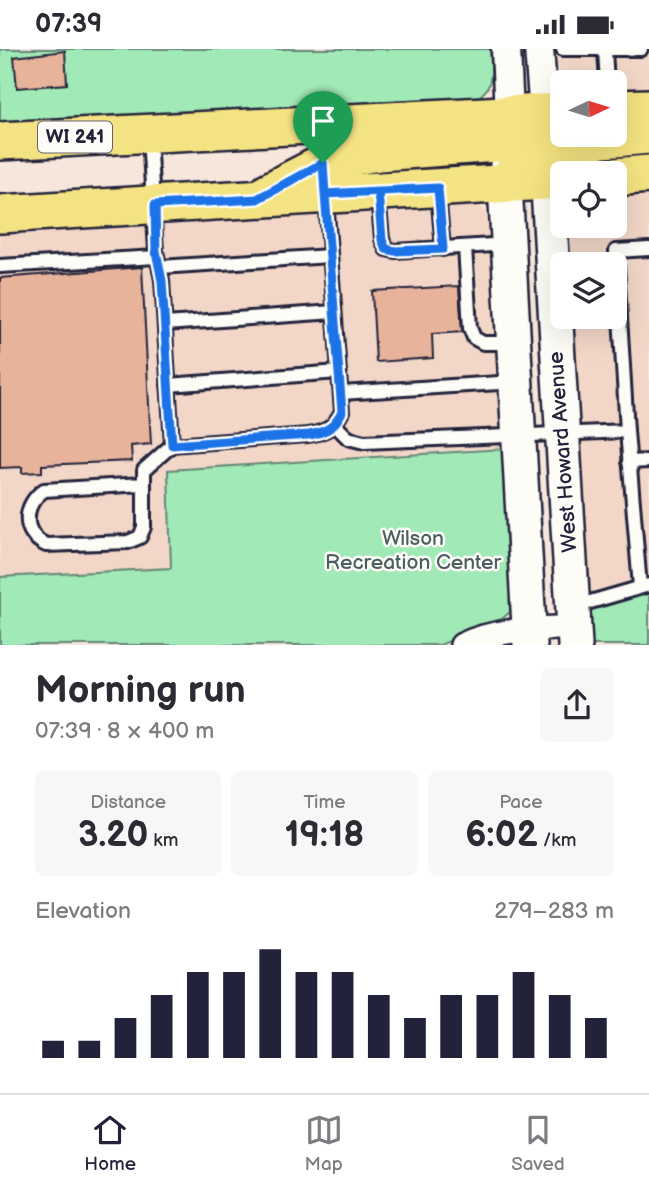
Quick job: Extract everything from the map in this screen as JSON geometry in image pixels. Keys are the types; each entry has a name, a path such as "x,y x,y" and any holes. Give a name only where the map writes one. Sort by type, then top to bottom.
{"main road":[{"path":"627,109 649,108"},
{"name":"WI 241","path":"0,141 149,133 534,125"},
{"path":"324,179 330,160 534,125 649,135"},
{"path":"505,184 520,163 534,125"},
{"name":"West Howard Avenue","path":"534,125 550,170"},
{"path":"627,176 649,174"},
{"path":"0,214 257,199 324,179 378,191 550,181"},
{"name":"West Howard Avenue","path":"505,184 530,637"},
{"name":"West Howard Avenue","path":"556,238 562,432 574,626"}],"street":[{"name":"West Howard Avenue","path":"506,49 534,125"},
{"name":"West Howard Avenue","path":"534,125 539,49"},
{"path":"462,645 477,638 530,637 574,626"}],"lane":[{"path":"563,49 641,49"},
{"path":"605,51 606,70"},
{"path":"149,133 172,445"},
{"path":"143,484 44,490 33,498 27,511 30,529 36,540 46,545 128,542 140,537 144,527 144,470 172,445 309,435 324,432 335,425 342,412 324,179"},
{"path":"438,188 443,249"},
{"path":"378,191 382,240 386,249 395,251 509,244"},
{"path":"465,247 470,328 474,338 483,343 514,343"},
{"path":"574,626 645,586 629,461 616,251 649,249"},
{"path":"0,266 330,256"},
{"path":"165,324 334,312"},
{"path":"168,385 339,372"},
{"path":"341,393 517,382"},
{"path":"335,425 348,438 364,442 627,431"},
{"path":"629,461 649,461"}],"shaded area":[{"path":"556,49 649,49 649,89 627,90 627,70 558,70"},
{"path":"649,190 649,592 586,596 572,329 627,329 627,252 568,252 568,238 627,238 627,191"},
{"path":"466,201 477,204 485,211 489,223 503,449 168,470 172,568 0,577 0,227"}],"green space":[{"path":"0,49 490,49 491,77 482,95 475,99 0,125"},
{"name":"Wilson Recreation Center","path":"503,449 511,611 502,619 440,645 0,645 0,577 171,568 168,470"},
{"path":"649,592 649,645 589,645 586,596"}],"building":[{"path":"65,51 67,84 17,88 14,57"},
{"path":"142,267 151,444 131,446 132,461 42,465 42,472 22,473 22,467 0,468 0,278"},
{"path":"459,286 462,332 432,334 433,358 376,362 372,291"}],"route":[{"path":"323,163 257,199 155,205 156,251 162,281 172,445 309,435 324,432 335,425 342,412 325,194 378,191 438,188 443,249 386,249 382,240 378,191 325,194 323,163"}]}
